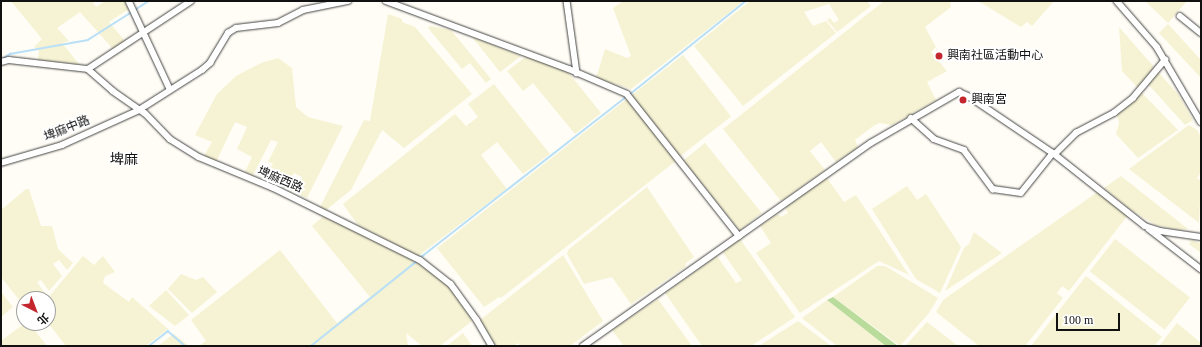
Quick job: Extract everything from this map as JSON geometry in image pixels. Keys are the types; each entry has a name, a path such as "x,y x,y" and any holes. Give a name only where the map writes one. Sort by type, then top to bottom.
{"street":[{"path":"129,1 170,89"},
{"path":"1,62 9,60 88,69 191,1"},
{"name":"埤麻中路","path":"1,164 62,145 139,110 202,70 210,63 228,33 236,28 278,23 303,10 348,1"},
{"path":"386,1 577,73 628,96 739,236"},
{"path":"567,1 577,73"},
{"path":"1117,1 1165,60 1201,122"},
{"path":"1180,16 1201,33"},
{"path":"911,118 934,139 964,150 993,188 1021,193 1054,154 1076,133 1114,113 1133,98 1165,60"},
{"name":"埤麻西路","path":"88,69 139,110 145,113 170,139 198,157 274,188 420,260 451,284 477,320 492,346"},
{"path":"583,346 871,143 911,118 962,92 1054,154 1201,269"},
{"path":"1145,226 1160,231 1201,237"}],"shaded area":[{"path":"11,1 92,1 96,7 105,1 126,1 130,8 109,22 125,41 113,49 80,12 57,28 69,41 62,43 79,64 38,60 39,51 34,47 42,39"},
{"path":"623,1 744,1 631,89 596,78 605,49 627,58 631,56 613,8"},
{"path":"750,1 867,1 871,6 837,32 827,20 830,18 834,23 839,20 829,4 804,12 813,26 826,21 836,33 743,106 694,46"},
{"path":"884,1 950,1 951,7 925,27 936,47 931,52 947,71 927,82 936,100 892,125 879,123 872,127 855,140 858,147 836,162 821,142 810,151 825,170 781,201 723,129"},
{"path":"978,1 1054,1 1032,26 1027,22 1021,27"},
{"path":"1145,1 1187,1 1168,23"},
{"path":"388,14 402,19 402,22 415,27 472,94 404,148 382,130 351,190 326,210 320,207 364,120 370,121"},
{"path":"1168,24 1201,60 1201,78 1159,33"},
{"path":"430,26 451,30 491,79 486,83 470,63 462,69 428,28"},
{"path":"1119,27 1154,67 1138,88 1122,71"},
{"path":"472,37 521,56 500,72"},
{"path":"683,55 731,116 680,156 632,95"},
{"path":"527,56 568,72 601,113 575,134 533,83 523,91 507,71"},
{"path":"278,58 292,68 296,107 308,117 343,126 307,198 295,193 302,177 294,173 286,189 264,179 273,163 268,162 278,142 271,140 253,175 245,172 252,157 237,149 247,127 235,122 216,162 204,156 212,142 195,135 217,94 236,76 261,63"},
{"path":"1157,71 1178,94 1193,120 1185,125 1147,83"},
{"path":"494,84 550,154 523,174 497,142 481,155 507,189 418,256 358,225 343,204 455,114 466,126 478,117 468,104"},
{"path":"1141,92 1178,130 1138,158 1116,134 1119,123 1117,113"},
{"path":"628,98 677,160 501,298 499,297 484,307 437,248"},
{"path":"1189,125 1197,130 1201,137 1201,172 1197,178 1201,181 1199,223 1129,169"},
{"path":"705,143 762,213 740,231 683,161"},
{"path":"1121,176 1188,229 1179,230 1156,225 1131,210 1104,188"},
{"path":"827,178 844,202 856,195 909,275 879,261 800,313 756,253 771,243 760,226 778,214 781,217 788,213 785,207"},
{"path":"907,186 917,200 926,194 961,247 940,293 916,279 872,209"},
{"path":"647,187 694,257 686,263 685,267 631,304 612,277 584,284 567,254 568,250"},
{"path":"26,189 29,189 41,226 52,226 58,249 73,263 67,270 59,260 53,264 62,276 49,291 41,280 37,282 43,291 16,291 16,296 1,277 1,210"},
{"path":"1099,191 1128,215 1069,291 1062,286 1057,293 1063,298 1025,346 979,346 936,312 943,300"},
{"path":"325,215 420,263 439,276 457,297 472,321 440,346 422,346 406,333 408,346 199,346 206,341 191,320 280,250 337,323 370,297 312,226"},
{"path":"974,232 1002,253 945,291 964,248 969,244"},
{"path":"740,239 795,317 751,346 702,346 665,293 717,256 736,283 742,280 722,251"},
{"path":"1115,239 1190,297 1165,330 1090,271"},
{"path":"1192,240 1201,244 1201,253 1189,244"},
{"path":"563,255 603,321 570,346 520,346 518,343 514,346 496,346 480,320"},
{"path":"83,256 94,265 103,256 115,272 105,276 103,283 129,302 132,297 168,329 146,346 66,346 54,331 56,331 56,291 54,291"},
{"path":"877,266 885,266 938,298 929,313 900,346 833,297"},
{"path":"181,274 196,280 203,277 217,292 192,313 168,289"},
{"path":"1086,276 1162,337 1154,346 1031,346"},
{"path":"166,290 189,315 175,326 149,306"},
{"path":"1,292 13,307 1,317"},
{"path":"658,299 692,346 624,346 612,330"},
{"path":"827,300 886,346 837,346 802,318"},
{"path":"798,321 831,346 759,346"},
{"path":"927,322 958,346 905,346"},
{"path":"1177,323 1201,343 1201,346 1159,346"},
{"path":"16,330 16,331 35,331 47,346 1,346 1,341"},
{"path":"463,333 472,346 447,346"},
{"path":"174,334 189,346 158,346 172,335"}],"green space":[{"path":"833,297 898,346 886,346 827,300"}],"waterway":[{"path":"135,10 149,1"},
{"path":"629,95 746,1"},
{"path":"3,59 10,54 88,40 132,12"},
{"path":"420,258 626,97"},
{"path":"311,346 417,261"},
{"path":"149,346 168,331 185,346"}],"place":[{"name":"興南社區活動中心","path":"939,56"},
{"name":"興南宮","path":"963,100"}],"district":[{"name":"埤麻","path":"124,160"}]}
